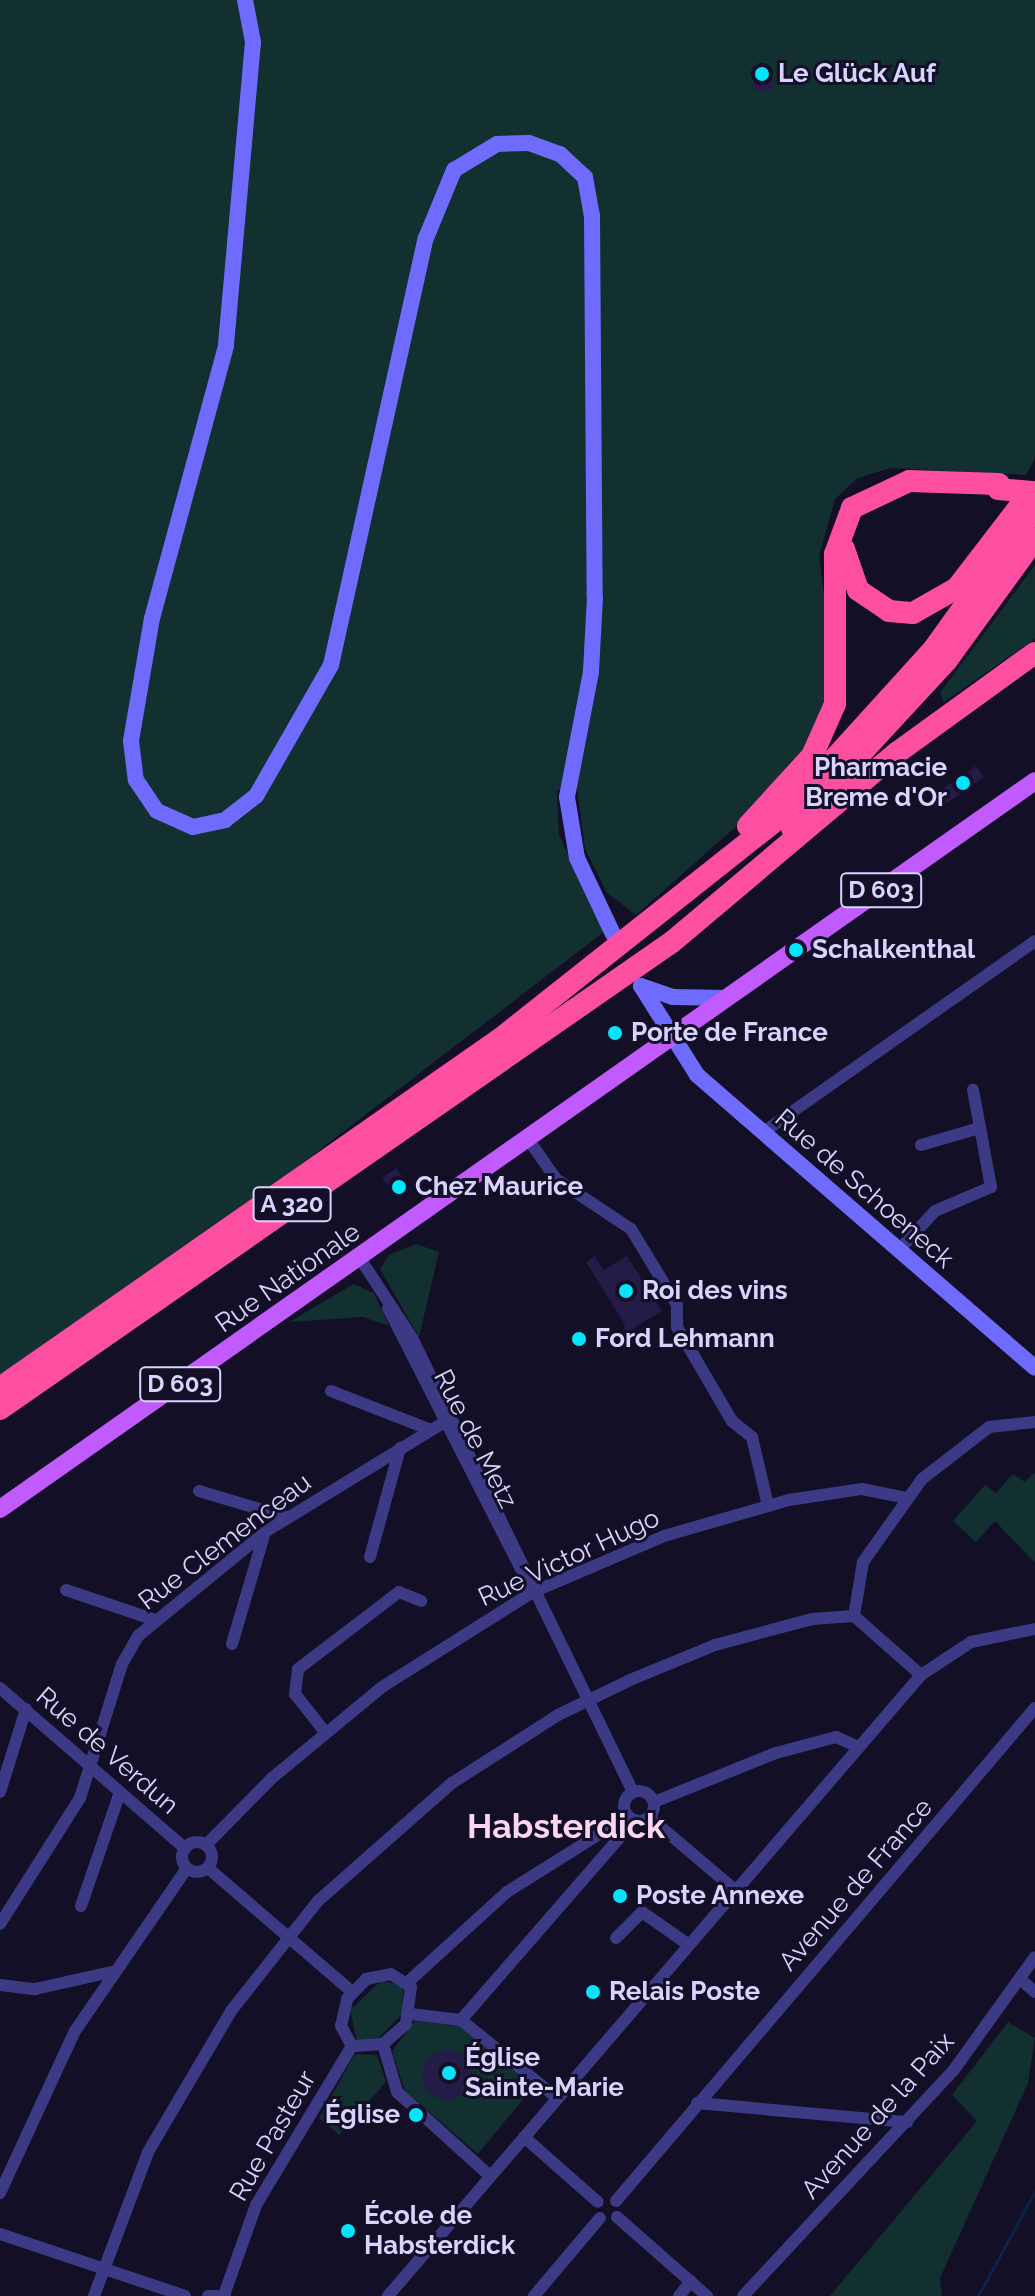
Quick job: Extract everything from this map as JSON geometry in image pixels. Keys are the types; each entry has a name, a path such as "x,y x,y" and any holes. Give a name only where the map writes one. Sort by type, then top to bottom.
{"highway":[{"path":"642,933 791,781 825,732 839,664 835,554 852,508 909,481 1035,487"},
{"path":"999,486 911,487 873,499 844,542 851,580 889,611 934,605 957,588 1035,487"},
{"name":"A 320","path":"0,1388 642,933 785,813 864,731 975,596 1035,508"},
{"name":"A 320","path":"0,1409 585,999 795,826 856,764 947,660 1035,539"},
{"path":"585,999 672,942 898,752 1035,653"}],"main road":[{"path":"245,0 253,42 226,346 152,618 131,741 136,780 157,811 193,827 225,820 256,796 331,665 426,238 454,170 497,144 529,143 560,154 585,177 592,215 595,597 568,812 577,858 613,934"},
{"name":"Rue Nationale","path":"0,1509 361,1260 1035,781"},
{"name":"Rue de Schoeneck","path":"727,998 673,997 641,986 670,1038 697,1075 1035,1368"}],"street":[{"path":"762,1133 1035,941"},
{"path":"898,1251 935,1211 987,1192 973,1090"},
{"path":"921,1145 980,1128"},
{"path":"528,1139 556,1179 631,1229 677,1305 677,1327 732,1421 752,1437 768,1506"},
{"name":"Rue de Metz","path":"361,1260 386,1300 436,1399 441,1424 468,1464 633,1792"},
{"path":"331,1391 441,1424"},
{"path":"857,1619 863,1562 907,1498 973,1435 1035,1422"},
{"name":"Rue Clemenceau","path":"0,1924 66,1827 129,1649 155,1620 265,1532 441,1424"},
{"path":"370,1557 400,1448"},
{"name":"Rue Victor Hugo","path":"206,1845 325,1732 411,1666 533,1592 664,1536 768,1506 862,1489 907,1498"},
{"path":"199,1491 287,1517"},
{"path":"232,1644 265,1532"},
{"path":"66,1590 155,1620"},
{"path":"325,1732 295,1694 298,1669 399,1592 421,1601"},
{"path":"857,1619 921,1675"},
{"path":"94,2296 102,2268 183,2084 288,1936 419,1808 585,1701 715,1645 857,1619"},
{"path":"388,2296 856,1746 921,1675 971,1642 1035,1629"},
{"name":"Rue de Verdun","path":"0,1688 185,1848 187,1868"},
{"name":"Avenue de France","path":"616,2201 1035,1708"},
{"path":"0,1792 26,1709"},
{"path":"632,1818 625,1803 633,1792 654,1802 776,1753 836,1737 856,1746"},
{"path":"81,1906 120,1792"},
{"path":"649,1817 654,1802"},
{"path":"408,1982 507,1892 632,1818 649,1817 734,1889"},
{"path":"461,2020 632,1818"},
{"path":"206,1845 208,1868"},
{"name":"Rue de Verdun","path":"185,1848 206,1845"},
{"path":"0,2193 54,2070 111,1972 187,1868 208,1868 352,1992"},
{"path":"616,1938 642,1912 689,1945"},
{"name":"Avenue de la Paix","path":"743,2296 907,2122 1035,1957"},
{"path":"0,1985 35,1989 111,1972"},
{"path":"383,1974 408,1982 411,2014 383,2044 352,2046 341,2026 352,1992 383,1974"},
{"path":"1020,1979 1035,1992"},
{"path":"411,2014 461,2020 557,2098"},
{"path":"383,2044 397,2092 490,2176"},
{"name":"Rue Pasteur","path":"224,2296 256,2205 352,2046"},
{"path":"697,2103 907,2122"},
{"path":"524,2137 598,2202 600,2218"},
{"path":"598,2202 616,2201 617,2217"},
{"path":"534,2296 600,2218 617,2217 707,2296"},
{"path":"0,2234 185,2296"},
{"path":"679,2296 691,2281"},
{"path":"208,2296 224,2296"}],"green space":[{"path":"0,0 1035,0 1035,458 1026,475 891,468 858,478 835,499 819,556 835,684 814,742 776,791 636,915 607,893 585,849 576,781 557,791 559,835 605,931 184,1254 0,1377"},
{"path":"1035,565 1035,639 944,702 940,693"},
{"path":"416,1244 439,1252 419,1337 380,1269 389,1255"},
{"path":"354,1284 374,1293 389,1326 363,1317 289,1322"},
{"path":"1035,1472 1035,1563 995,1521 976,1542 953,1521 985,1485 996,1493 1013,1474 1025,1482"},
{"path":"381,1981 403,1985 403,2013 376,2041 357,2041 350,2010"},
{"path":"415,2021 459,2026 533,2087 478,2154 405,2091 392,2051"},
{"path":"1008,2022 1035,2038 1028,2083 940,2278 942,2296 830,2296 977,2121 952,2095"},
{"path":"355,2054 377,2055 386,2082 339,2135 319,2118"}],"building":[{"name":"Le Glück Auf","path":"769,65 773,89 755,91 752,68"},
{"name":"Pharmacie Breme d'Or","path":"976,766 984,777 943,806 935,794"},
{"name":"Chez Maurice","path":"396,1168 412,1190 400,1190 398,1200 382,1178"},
{"name":"Roi des vins","path":"595,1256 604,1270 627,1256 662,1311 622,1335 625,1325 586,1262"},
{"name":"Église Sainte-Marie","path":"447,2050 465,2057 472,2075 465,2093 447,2100 429,2093 422,2075 429,2057"}],"waterway":[{"path":"978,2296 1035,2191"}],"place":[{"name":"Le Glück Auf","path":"762,74"},
{"name":"Pharmacie Breme d'Or","path":"963,783"},
{"name":"Schalkenthal","path":"796,950"},
{"name":"Porte de France","path":"615,1033"},
{"name":"Chez Maurice","path":"399,1187"},
{"name":"Roi des vins","path":"626,1291"},
{"name":"Ford Lehmann","path":"579,1339"},
{"name":"Poste Annexe","path":"620,1896"},
{"name":"Relais Poste","path":"593,1992"},
{"name":"Église Sainte-Marie","path":"449,2073"},
{"name":"Église","path":"416,2115"},
{"name":"École de Habsterdick","path":"348,2231"}],"district":[{"name":"Habsterdick","path":"566,1827"}]}
